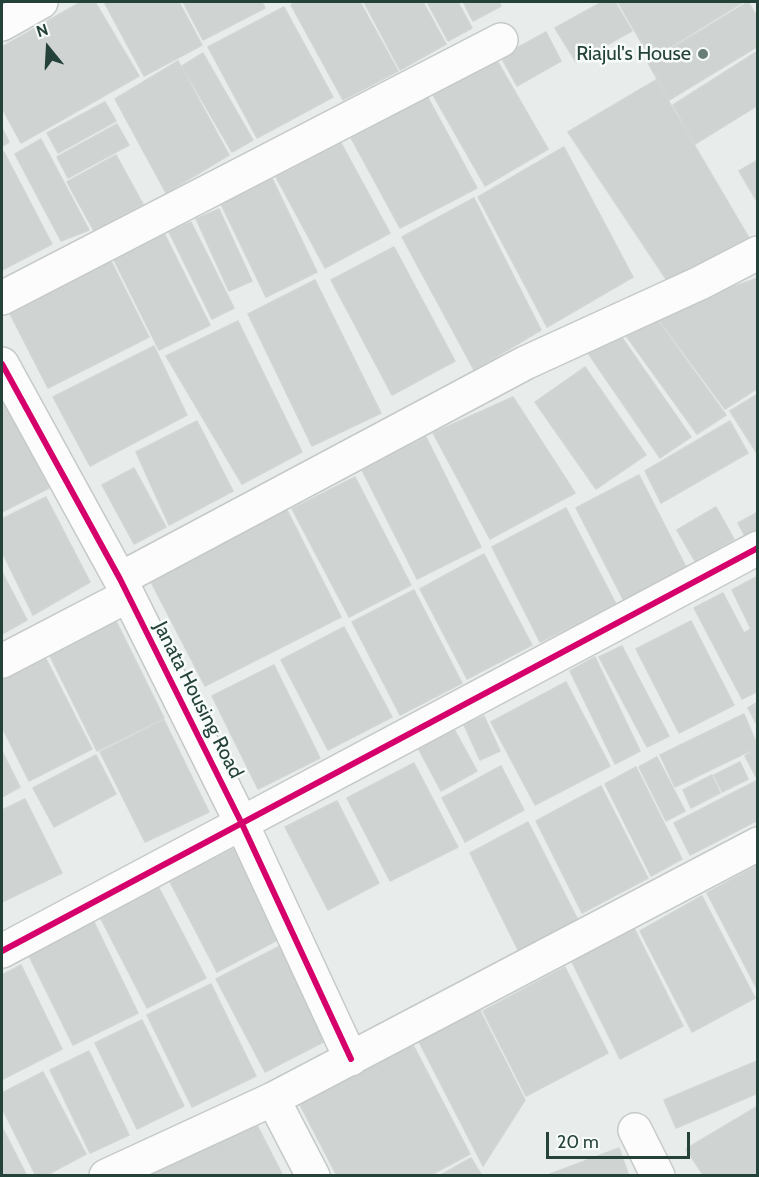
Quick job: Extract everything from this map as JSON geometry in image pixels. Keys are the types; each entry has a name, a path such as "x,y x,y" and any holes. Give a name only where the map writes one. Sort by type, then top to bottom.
{"street":[{"path":"2,24 41,2"},
{"path":"2,298 501,40"},
{"path":"2,661 124,587 525,363 700,283 758,253"},
{"name":"Janata Housing Road","path":"4,373 124,587 242,824 351,1059"},
{"path":"2,951 758,548"},
{"path":"106,1176 273,1099 758,844"},
{"path":"273,1099 313,1176"},
{"path":"635,1130 658,1176"}],"building":[{"path":"81,2 95,2 139,76 21,143 2,108 2,47"},
{"path":"104,2 179,2 202,45 144,76"},
{"path":"183,2 262,2 265,8 203,40"},
{"path":"296,2 360,2 398,71 343,100 291,5"},
{"path":"364,2 423,2 446,44 400,70"},
{"path":"427,2 458,2 472,28 448,41"},
{"path":"463,2 499,2 501,6 473,21"},
{"path":"602,2 615,2 632,31 576,62 555,28"},
{"path":"618,2 743,2 651,59"},
{"name":"Riajul's House","path":"748,2 758,18 758,46 669,100 648,63"},
{"path":"284,7 333,97 257,138 208,47"},
{"path":"546,32 561,61 517,86 501,57"},
{"path":"758,51 758,105 695,144 673,105"},
{"path":"203,53 253,140 232,152 182,66"},
{"path":"496,59 548,149 485,186 433,95"},
{"path":"178,61 229,155 166,193 115,99"},
{"path":"656,80 749,238 670,285 568,132"},
{"path":"427,96 477,188 400,228 351,138"},
{"path":"105,102 116,121 58,153 47,133"},
{"path":"117,124 129,145 68,178 57,157"},
{"path":"2,128 9,142 2,146"},
{"path":"41,139 89,230 61,241 15,154"},
{"path":"341,143 390,233 325,268 276,177"},
{"path":"564,147 633,277 547,327 478,197"},
{"path":"4,152 52,244 2,270 2,154"},
{"path":"116,155 143,204 94,231 67,182"},
{"path":"758,160 758,203 739,171"},
{"path":"272,178 317,272 266,297 220,202"},
{"path":"474,198 541,330 474,370 402,237"},
{"path":"219,209 252,281 229,291 196,219"},
{"path":"191,222 234,308 212,319 169,232"},
{"path":"164,233 210,325 159,350 113,258"},
{"path":"394,247 455,361 392,395 331,280"},
{"path":"109,257 149,337 48,388 7,308"},
{"path":"758,278 758,388 725,409 655,314"},
{"path":"315,280 381,413 312,446 248,314"},
{"path":"653,314 726,415 697,434 622,330"},
{"path":"238,321 302,452 242,484 166,356"},
{"path":"618,332 691,437 660,458 588,353"},
{"path":"154,346 187,415 90,466 53,397"},
{"path":"585,367 646,455 596,489 535,402"},
{"path":"2,394 49,488 2,512"},
{"path":"758,394 758,455 730,411"},
{"path":"513,397 575,493 490,539 433,433"},
{"path":"197,421 233,491 169,525 136,452"},
{"path":"730,421 748,453 661,503 645,471"},
{"path":"426,437 481,547 417,579 362,470"},
{"path":"134,468 166,527 134,544 102,485"},
{"path":"639,475 687,569 624,601 576,508"},
{"path":"355,477 411,585 349,617 292,509"},
{"path":"46,497 90,582 33,615 2,552 2,519"},
{"path":"716,507 734,539 695,561 677,530"},
{"path":"566,508 616,604 540,642 492,547"},
{"path":"287,510 341,617 205,686 150,580"},
{"path":"758,512 758,532 746,538 738,523"},
{"path":"484,554 532,645 467,679 420,589"},
{"path":"2,572 27,620 2,634"},
{"path":"758,576 758,691 742,699 694,608 723,593 744,633 751,629 732,590"},
{"path":"414,590 462,683 400,715 352,622"},
{"path":"115,619 164,718 97,751 48,652"},
{"path":"691,621 734,705 679,733 636,649"},
{"path":"344,627 392,717 328,750 281,660"},
{"path":"622,646 669,736 647,747 599,657"},
{"path":"45,657 92,749 29,781 2,727 2,678"},
{"path":"595,657 640,751 615,764 570,671"},
{"path":"274,665 320,758 258,789 212,696"},
{"path":"566,682 610,766 535,805 491,722"},
{"path":"758,702 758,727 748,708"},
{"path":"744,714 758,747 675,787 660,755"},
{"path":"484,716 500,751 480,760 464,725"},
{"path":"164,720 209,812 145,842 100,752"},
{"path":"454,729 477,771 441,791 418,748"},
{"path":"758,748 758,776 756,777 745,756"},
{"path":"2,751 20,787 2,797"},
{"path":"96,755 116,794 54,827 33,788"},
{"path":"657,757 685,811 666,821 639,767"},
{"path":"740,762 748,779 722,792 714,775"},
{"path":"414,763 458,847 390,881 347,798"},
{"path":"501,766 524,810 465,842 442,798"},
{"path":"636,767 682,859 651,876 605,784"},
{"path":"712,775 720,793 691,808 683,790"},
{"path":"758,780 758,820 690,855 674,823"},
{"path":"601,786 648,878 582,913 536,821"},
{"path":"25,799 62,873 2,902 2,810"},
{"path":"337,801 379,883 328,910 285,827"},
{"path":"528,822 578,920 519,952 470,853"},
{"path":"235,848 281,938 217,972 170,882"},
{"path":"758,865 758,989 757,989 707,893"},
{"path":"159,888 206,978 147,1008 101,919"},
{"path":"702,896 755,998 692,1032 640,931"},
{"path":"94,922 138,1013 73,1045 28,954"},
{"path":"633,926 683,1026 620,1059 571,960"},
{"path":"282,945 331,1038 265,1072 216,979"},
{"path":"21,965 62,1049 3,1079 2,975"},
{"path":"565,967 608,1053 526,1096 483,1011"},
{"path":"211,984 256,1076 192,1107 147,1015"},
{"path":"477,1005 525,1100 483,1166 417,1038"},
{"path":"142,1020 184,1106 137,1129 95,1043"},
{"path":"411,1041 470,1154 429,1176 337,1176 298,1101"},
{"path":"89,1051 129,1135 90,1153 50,1070"},
{"path":"757,1061 758,1093 676,1128 664,1100"},
{"path":"43,1072 86,1154 45,1176 36,1176 2,1108 2,1093"},
{"path":"758,1106 758,1176 704,1176 686,1149"},
{"path":"255,1121 283,1176 149,1176"},
{"path":"2,1127 27,1176 2,1176"},
{"path":"619,1148 629,1176 545,1176"},
{"path":"471,1158 482,1176 439,1176"}],"cycle path":[{"path":"2,364 120,579 242,824 351,1059"},
{"path":"2,951 758,548"}],"place":[{"name":"Riajul's House","path":"703,54"}]}
